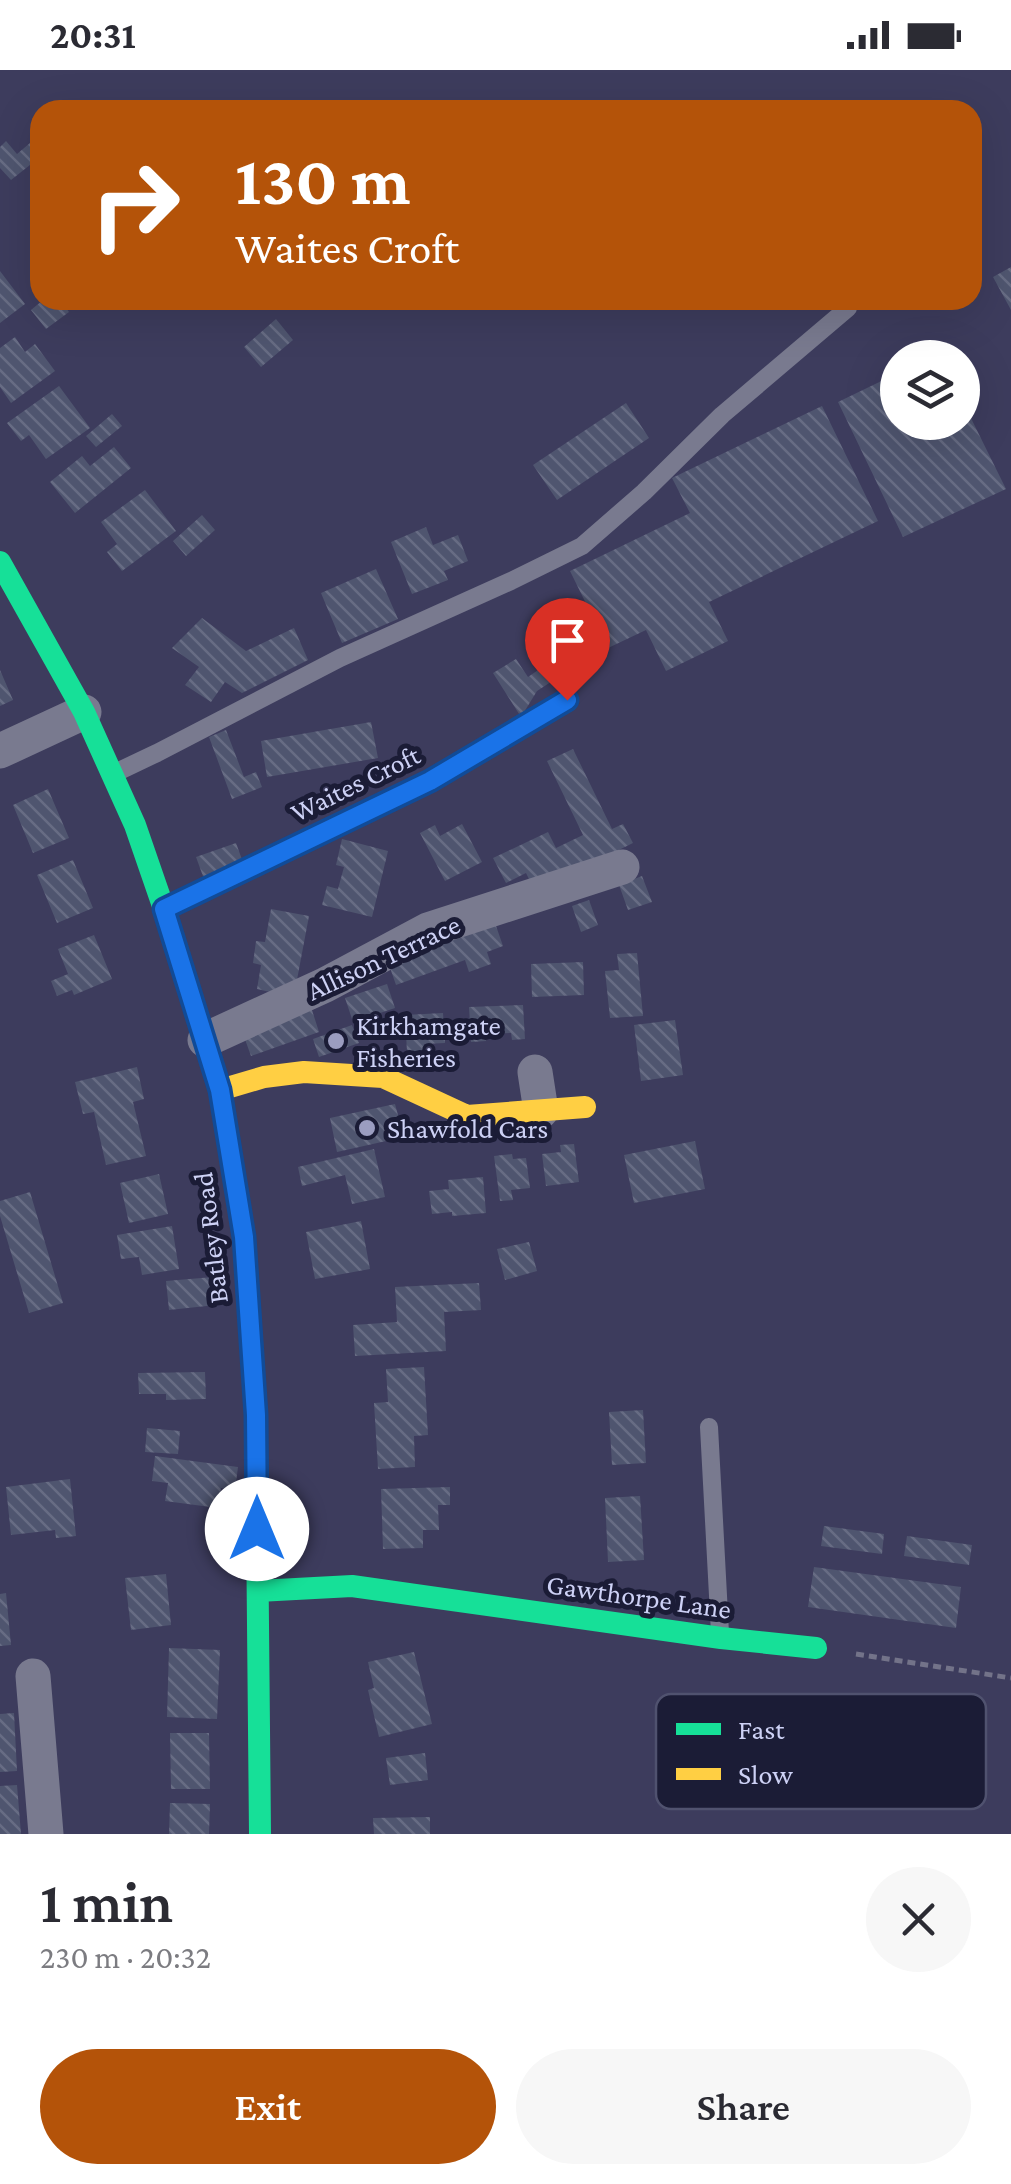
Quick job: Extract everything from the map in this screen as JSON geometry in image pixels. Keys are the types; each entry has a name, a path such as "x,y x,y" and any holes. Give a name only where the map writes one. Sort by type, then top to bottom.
{"street":[{"name":"Batley Road","path":"0,562 84,712 134,825 220,1090 244,1237 256,1415 260,1834"},
{"name":"Waites Croft","path":"164,909 430,781 567,700"},
{"path":"0,751 84,712"},
{"name":"Allison Terrace","path":"205,1040 325,985 428,930 622,867"},
{"path":"220,1090 264,1076 304,1072 384,1078 466,1116 585,1107"},
{"path":"535,1072 540,1110"},
{"name":"Gawthorpe Lane","path":"258,1591 352,1586 816,1648"},
{"path":"32,1676 46,1834"}],"lane":[{"path":"112,774 340,658 582,546 722,415 846,310"},
{"path":"709,1427 721,1638"}],"path":[{"path":"816,1648 1011,1678"}],"building":[{"path":"6,141 17,154 30,143 30,165 11,180 0,168 0,147"},
{"path":"1011,267 1011,310 993,277"},
{"path":"0,271 25,304 0,323"},
{"path":"31,310 68,310 69,312 46,329"},
{"path":"276,319 293,340 261,367 244,347"},
{"path":"15,337 25,352 35,344 55,371 11,403 0,387 0,348"},
{"path":"880,382 880,440 980,440 980,436 1006,489 903,537 838,402"},
{"path":"59,386 90,428 46,459 29,435 21,441 7,423"},
{"path":"626,403 649,438 557,500 533,465"},
{"path":"822,406 878,521 709,602 728,641 666,671 646,630 608,648 570,571 690,513 672,478"},
{"path":"112,414 122,426 96,447 86,436"},
{"path":"114,447 131,468 75,513 50,482 82,456 90,466"},
{"path":"145,490 176,531 122,571 107,552 117,544 101,522"},
{"path":"202,515 215,530 186,556 173,541"},
{"path":"426,527 433,545 458,535 468,561 444,571 448,580 412,594 391,542"},
{"path":"376,569 398,619 342,643 321,593"},
{"path":"202,618 246,651 294,628 308,660 242,693 225,682 211,702 185,685 199,667 172,648"},
{"path":"557,657 566,672 537,691 521,717 493,673 516,659 528,677"},
{"path":"0,670 13,700 0,706"},
{"path":"371,722 378,758 267,777 261,741"},
{"path":"226,730 244,777 256,772 262,787 232,799 209,737"},
{"path":"573,749 612,829 623,824 633,843 552,883 533,887 526,873 506,883 493,858 548,832 556,848 583,835 547,761"},
{"path":"48,789 69,838 33,853 13,805"},
{"path":"462,824 482,862 445,881 420,833 435,825 440,836"},
{"path":"342,839 388,851 372,917 322,905 327,886 338,889 344,867 336,865"},
{"path":"236,843 244,865 204,879 196,857"},
{"path":"73,860 93,908 57,923 37,875"},
{"path":"642,876 652,902 628,910 619,885"},
{"path":"589,900 598,925 581,932 572,906"},
{"path":"271,909 309,916 296,985 279,994 257,989 261,965 253,963 256,941 265,942"},
{"path":"495,923 503,946 487,952 491,964 469,972 465,960 396,985 388,962"},
{"path":"94,935 112,979 74,995 72,990 57,996 51,981 68,974 58,949"},
{"path":"637,953 643,1016 610,1018 605,971 619,970 617,954"},
{"path":"583,962 584,995 532,997 531,964"},
{"path":"387,984 395,1008 353,1022 345,998"},
{"path":"523,1005 525,1039 512,1040 511,1033 486,1034 486,1041 471,1042 469,1007"},
{"path":"311,1007 319,1032 251,1056 242,1031"},
{"path":"443,1013 445,1043 424,1044 425,1051 407,1052 405,1015"},
{"path":"675,1020 683,1075 641,1081 634,1025"},
{"name":"Kirkhamgate Fisheries","path":"352,1025 359,1043 319,1057 313,1039"},
{"path":"137,1067 144,1099 133,1102 146,1156 106,1165 94,1112 83,1114 75,1082"},
{"name":"Shawfold Cars","path":"395,1104 404,1137 337,1152 330,1118"},
{"path":"695,1141 705,1189 634,1203 624,1155"},
{"path":"574,1144 579,1182 546,1186 542,1154 561,1152 560,1145"},
{"path":"374,1149 385,1197 352,1204 345,1175 302,1186 298,1167"},
{"path":"512,1154 513,1159 526,1158 530,1188 511,1190 513,1200 500,1201 494,1156"},
{"path":"159,1174 168,1214 129,1223 120,1183"},
{"path":"483,1177 486,1213 432,1214 429,1191 449,1189 448,1180"},
{"path":"30,1192 63,1303 29,1313 0,1216 0,1201"},
{"path":"361,1221 370,1269 315,1279 306,1232"},
{"path":"172,1226 179,1269 142,1275 139,1257 121,1259 117,1235"},
{"path":"529,1242 537,1271 505,1280 497,1249"},
{"path":"213,1277 216,1305 169,1310 166,1281"},
{"path":"479,1283 481,1310 444,1312 446,1351 355,1356 353,1325 397,1322 395,1287"},
{"path":"424,1367 428,1435 414,1436 415,1467 378,1469 374,1403 388,1402 386,1369"},
{"path":"205,1372 206,1399 166,1400 166,1394 139,1394 138,1373"},
{"path":"643,1410 646,1463 612,1465 609,1412"},
{"path":"147,1428 180,1431 178,1454 145,1452"},
{"path":"155,1456 238,1467 235,1490 221,1488 218,1508 165,1501 168,1483 152,1481"},
{"path":"70,1479 76,1536 56,1538 55,1530 11,1535 6,1487"},
{"path":"450,1487 450,1505 438,1505 439,1530 423,1530 423,1548 383,1549 381,1489"},
{"path":"640,1496 644,1560 608,1562 605,1498"},
{"path":"824,1526 884,1534 882,1554 821,1546"},
{"path":"907,1536 972,1545 969,1565 904,1556"},
{"path":"814,1567 961,1587 956,1628 808,1607"},
{"path":"166,1574 171,1625 131,1630 125,1578"},
{"path":"6,1593 11,1645 0,1646 0,1594"},
{"path":"169,1648 220,1650 217,1719 167,1717"},
{"path":"414,1652 432,1724 379,1737 368,1690 374,1688 368,1662"},
{"path":"14,1713 17,1771 0,1772 0,1714"},
{"path":"170,1733 209,1733 210,1789 171,1789"},
{"path":"425,1753 428,1780 390,1785 386,1758"},
{"path":"17,1785 21,1834 0,1834 0,1786"},
{"path":"170,1803 210,1804 209,1834 169,1834"},
{"path":"430,1817 430,1834 374,1834 373,1818"}],"traffic: fast":[{"path":"0,562 84,712 135,825 220,1090 244,1237 256,1415 260,1834"},
{"path":"164,909 430,781 567,701"},
{"path":"258,1591 352,1586 816,1648"}],"traffic: slow":[{"path":"220,1090 264,1077 304,1072 383,1077 467,1116 585,1107"}],"place":[{"name":"Kirkhamgate Fisheries","path":"336,1041"},
{"name":"Shawfold Cars","path":"367,1128"}],"route":[{"path":"257,1529 256,1415 244,1237 220,1090 164,909 430,781 567,700"}]}
